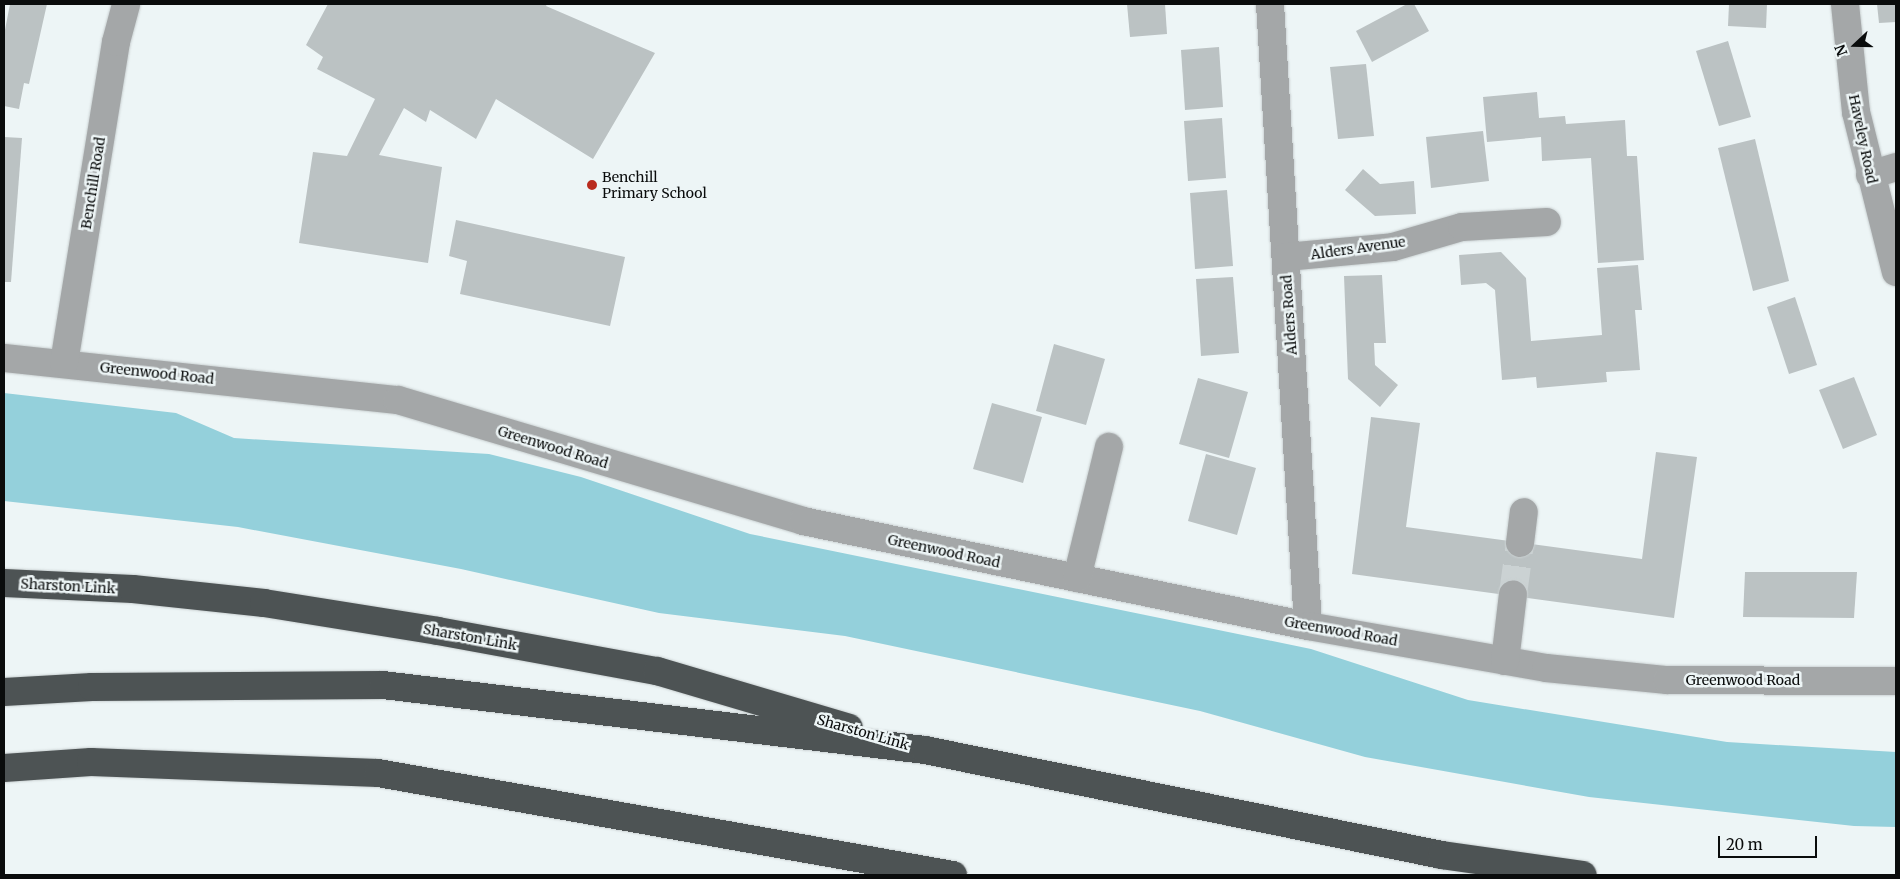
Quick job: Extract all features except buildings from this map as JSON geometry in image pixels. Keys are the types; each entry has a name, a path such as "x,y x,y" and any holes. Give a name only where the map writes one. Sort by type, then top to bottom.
{"highway":[{"name":"Sharston Link","path":"4,583 161,592 264,603 438,631 657,671 925,750"},
{"path":"4,692 92,687 383,685 925,750 1442,855 1583,875"},
{"path":"4,768 90,762 378,773 953,875"}],"street":[{"name":"Benchill Road","path":"64,363 116,42 126,4"},
{"name":"Alders Road","path":"1270,4 1308,626"},
{"name":"Haveley Road","path":"1845,4 1856,112 1870,175 1896,272"},
{"path":"1870,175 1896,167"},
{"name":"Alders Avenue","path":"1286,257 1393,247 1462,227 1547,222"},
{"name":"Greenwood Road","path":"4,358 398,400 803,522 1308,626 1546,668 1667,680 1896,681"},
{"path":"1077,578 1109,447"},
{"path":"1520,543 1524,512"},
{"path":"1505,660 1513,594"}],"shaded area":[{"path":"4,393 176,413 234,438 489,454 581,477 750,534 1311,649 1468,700 1727,742 1896,752 1896,827 1854,826 1589,797 1365,757 1200,711 845,636 659,613 461,569 238,527 4,501"}],"tunnel":[{"path":"1513,594 1520,543"}],"place":[{"name":"Benchill Primary School","path":"592,185"}]}
